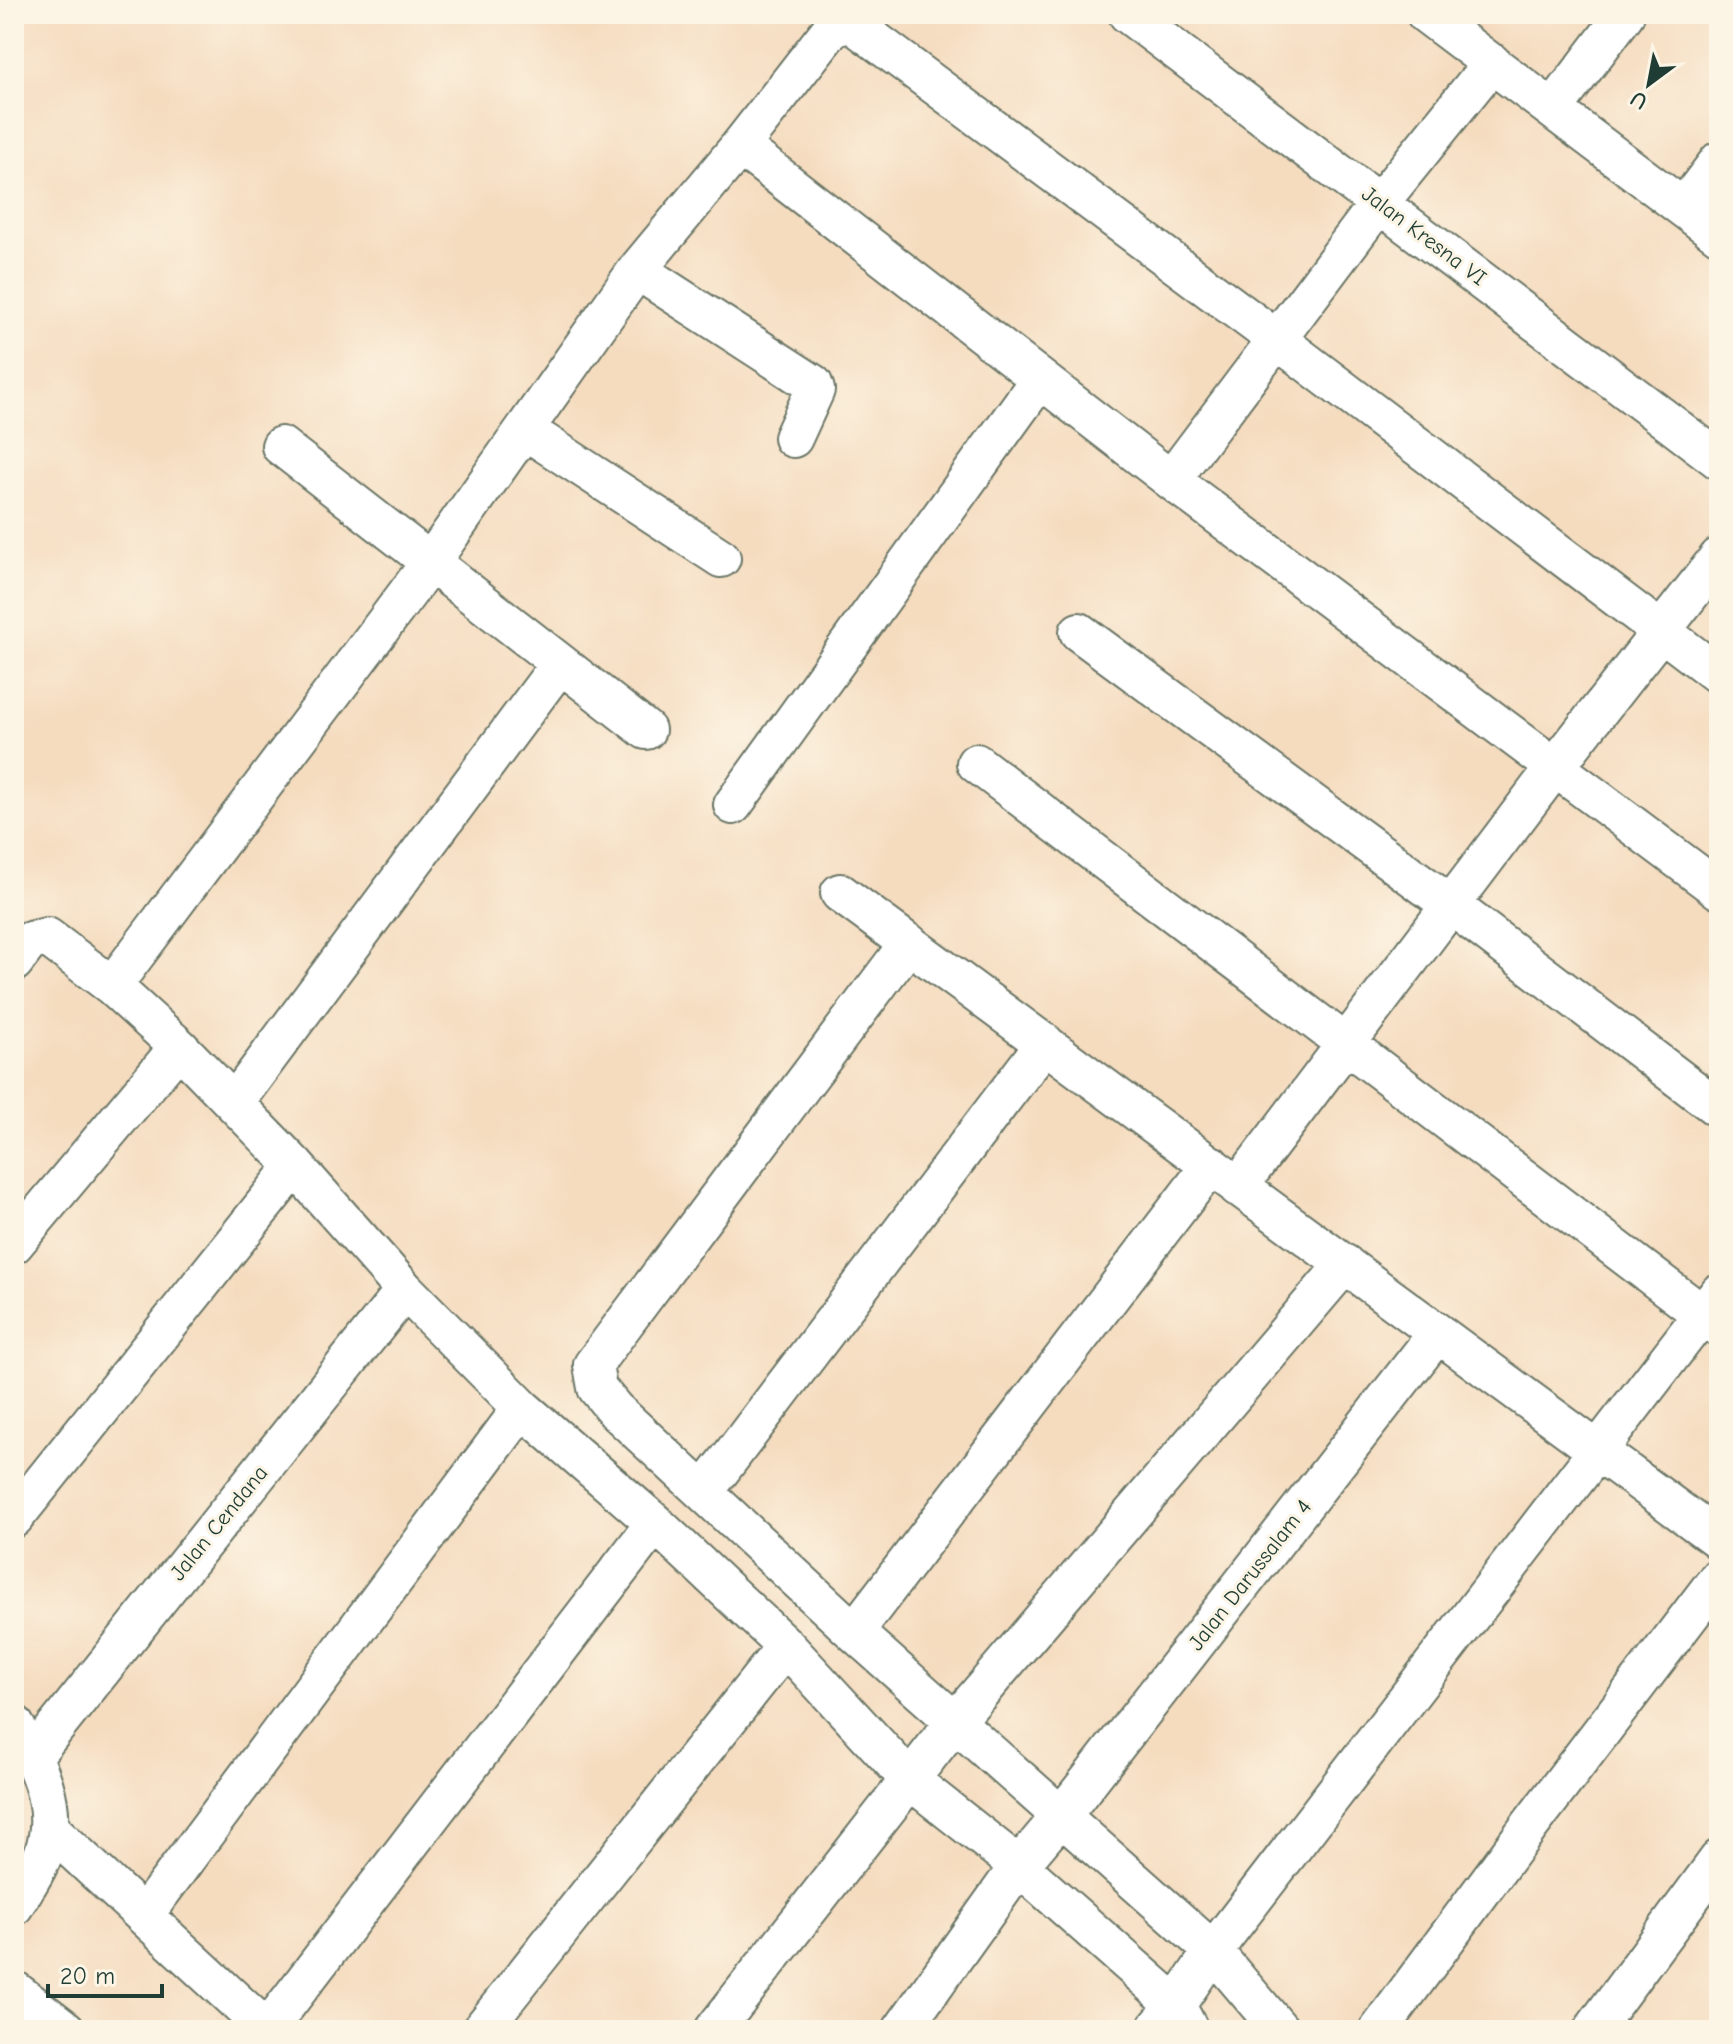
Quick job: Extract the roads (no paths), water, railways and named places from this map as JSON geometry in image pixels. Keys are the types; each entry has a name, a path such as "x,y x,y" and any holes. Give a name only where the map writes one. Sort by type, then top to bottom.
{"street":[{"name":"Jalan Kresna VI","path":"1128,14 1719,460"},
{"path":"1426,14 1719,235"},
{"path":"1553,109 1625,14"},
{"path":"112,986 430,563 637,270 740,146 842,15 1719,675"},
{"path":"1171,480 1380,202 1492,63"},
{"path":"740,146 1171,480 1719,890"},
{"path":"1684,207 1719,161"},
{"path":"637,270 813,384 815,390 793,438"},
{"path":"733,805 1040,379"},
{"path":"525,430 721,558"},
{"path":"281,446 646,730"},
{"path":"854,1632 1224,1176 1345,1044 1719,557"},
{"path":"1079,632 1452,906 1719,1109"},
{"path":"234,1103 560,664"},
{"path":"14,962 30,941 47,937 112,986 179,1047 295,1166 405,1290 522,1408 655,1523 786,1646 909,1779 1019,1866 1173,2022 1213,1951 1597,1451 1713,1312 1345,1044 976,763"},
{"path":"840,893 1719,1540"},
{"path":"909,943 593,1365 597,1388 615,1410 854,1632 1213,1951 1280,2030"},
{"path":"704,1492 1045,1043"},
{"path":"14,1244 179,1047"},
{"path":"14,1518 295,1166"},
{"path":"714,2030 954,1723 1345,1264"},
{"name":"Jalan Cendana","path":"33,1756 405,1290"},
{"name":"Jalan Darussalam 4","path":"902,2030 1019,1866 1437,1334"},
{"path":"144,1915 522,1408"},
{"path":"49,1828 267,2030 655,1523"},
{"path":"1379,2030 1719,1577"},
{"path":"481,2030 786,1646"},
{"path":"14,1724 33,1756 50,1805 44,1852 14,1906"},
{"path":"1593,2030 1719,1859"},
{"path":"14,1990 66,2030"}]}
